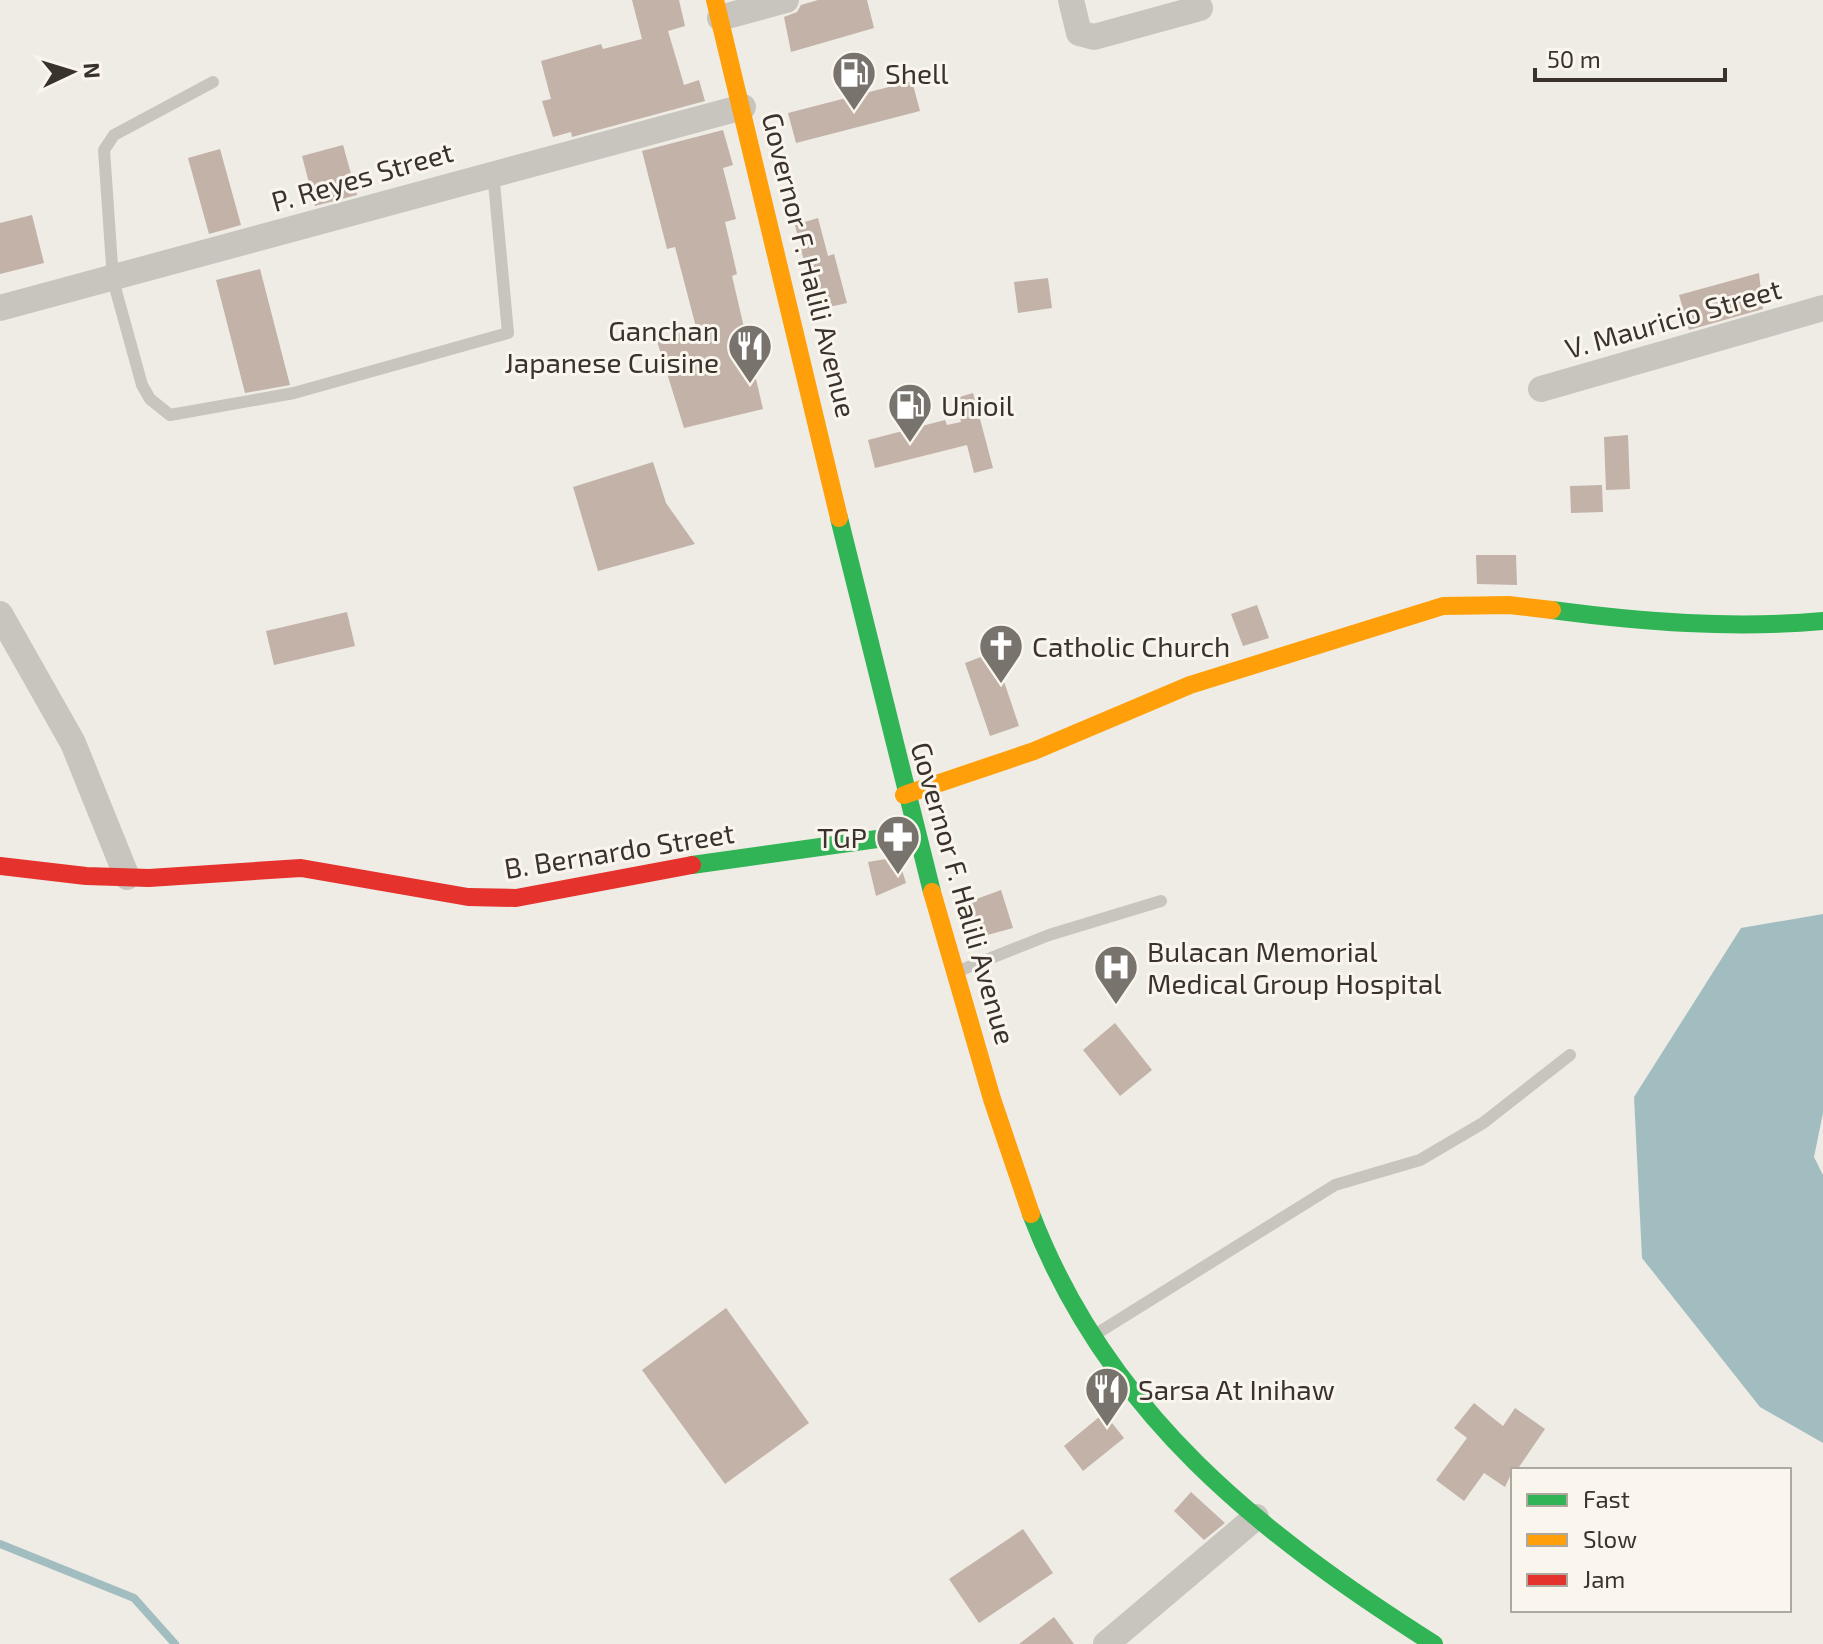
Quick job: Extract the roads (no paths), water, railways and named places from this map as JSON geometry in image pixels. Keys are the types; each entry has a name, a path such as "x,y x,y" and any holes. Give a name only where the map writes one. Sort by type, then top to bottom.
{"street":[{"path":"718,9 786,0"},
{"path":"1071,0 1079,33 1094,37 1200,8"},
{"name":"Governor F. Halili Avenue","path":"718,9 767,197 913,834 1047,1257 1120,1376 1175,1441 1256,1517 1376,1608 1434,1644"},
{"name":"P. Reyes Street","path":"0,308 113,280 493,172 743,107"},
{"name":"V. Mauricio Street","path":"1541,389 1823,308"},
{"path":"904,795 1034,751 1190,685 1443,606 1509,605 1653,623 1777,625 1823,621"},
{"path":"0,614 73,743 127,877"},
{"name":"B. Bernardo Street","path":"0,866 127,877 301,868 468,897 516,898 678,867 913,834"},
{"path":"1106,1644 1256,1517"}],"lane":[{"path":"213,82 114,135 104,150 113,280 142,385 150,399 170,415 294,393 508,333 493,172"},
{"path":"955,972 1049,935 1161,901"},
{"path":"1094,1335 1335,1185 1420,1160 1483,1123 1570,1055"}],"water":[{"path":"1823,914 1823,1113 1814,1157 1823,1175 1823,1443 1760,1407 1642,1258 1634,1097 1741,928"}],"waterway":[{"path":"0,1544 134,1598 175,1644"}],"place":[{"name":"Shell","path":"854,112"},
{"name":"Ganchan Japanese Cuisine","path":"750,385"},
{"name":"Unioil","path":"910,444"},
{"name":"Catholic Church","path":"1001,685"},
{"name":"TGP","path":"898,876"},
{"name":"Bulacan Memorial Medical Group Hospital","path":"1116,1006"},
{"name":"Sarsa At Inihaw","path":"1107,1428"}]}
